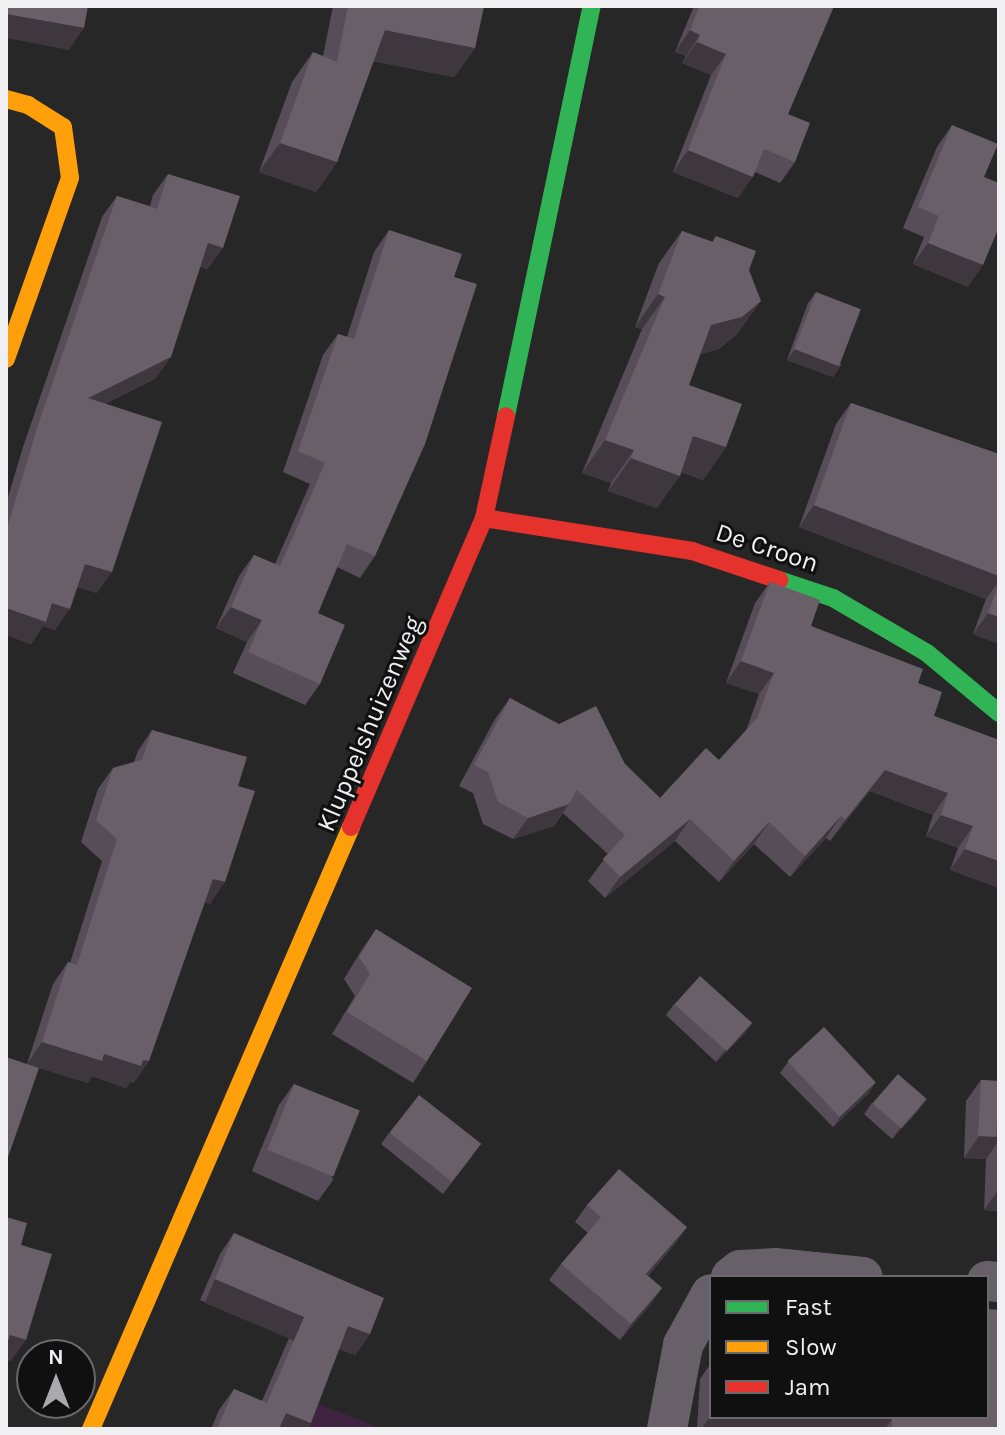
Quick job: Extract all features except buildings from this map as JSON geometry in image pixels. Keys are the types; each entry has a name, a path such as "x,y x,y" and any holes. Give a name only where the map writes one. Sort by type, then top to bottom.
{"street":[{"name":"Kluppelshuizenweg","path":"91,1429 484,518 592,6"},
{"path":"6,99 28,105 63,127 70,178 6,359"},
{"name":"De Croon","path":"484,518 692,551 833,598 927,653 999,713"},
{"path":"734,1275 740,1270 775,1268 843,1275"},
{"path":"667,1429 683,1345 709,1298"}],"shaded area":[{"path":"292,1394 383,1429 286,1429"}],"traffic: fast":[{"path":"506,416 592,6"},
{"path":"779,580 833,598 927,653 999,713"}],"traffic: slow":[{"path":"6,99 28,105 63,127 70,178 6,359"},
{"path":"91,1429 351,827"}],"traffic: jam":[{"path":"351,827 484,518 506,416"},
{"path":"484,518 692,551 779,580"}]}
